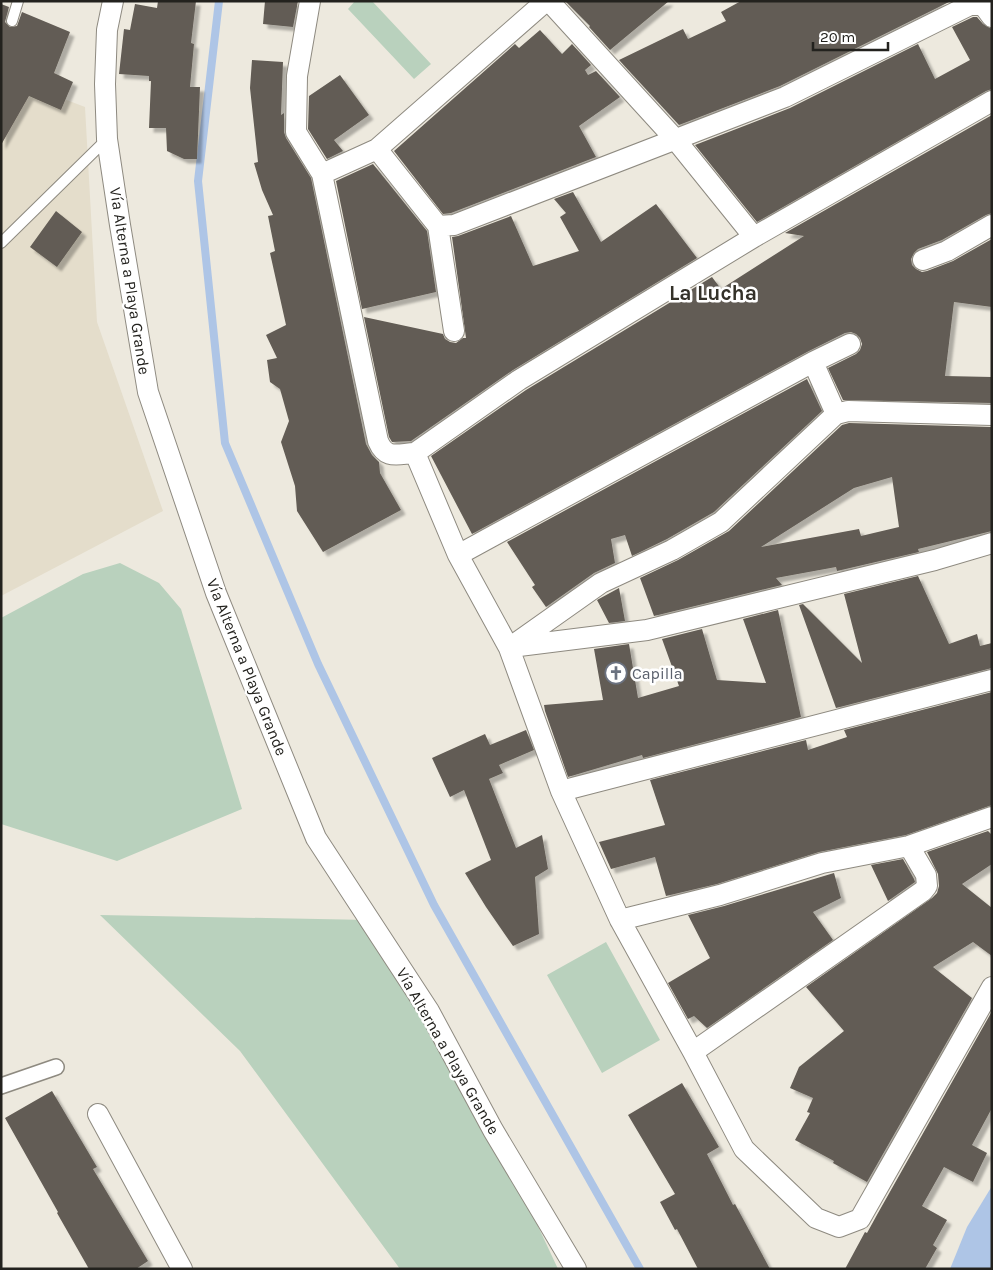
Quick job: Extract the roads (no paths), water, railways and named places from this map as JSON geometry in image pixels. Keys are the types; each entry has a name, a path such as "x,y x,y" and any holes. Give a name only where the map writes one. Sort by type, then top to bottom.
{"street":[{"name":"Vía Alterna a Playa Grande","path":"113,1 107,30 105,84 107,139 148,392 216,593 316,838 429,1011 493,1130 576,1269"},
{"path":"310,1 297,76 296,132 322,174 378,441 382,450 390,455 415,452 519,380 754,237 992,101"},
{"path":"322,174 377,149 547,1 675,139 754,237"},
{"path":"438,226 454,225 785,97 970,5 983,5 992,17"},
{"path":"377,149 438,226 454,331"},
{"path":"923,260 947,251 992,225"},
{"path":"458,555 813,362 850,344"},
{"path":"813,362 836,414"},
{"path":"509,648 601,583 672,550 721,522 836,414 848,411 992,415"},
{"path":"415,452 458,555 509,648 561,791 620,920 744,1149 816,1218 839,1228 860,1219 992,987"},
{"path":"509,648 647,630 935,560 992,543"},
{"path":"561,791 992,680"},
{"path":"620,920 720,895 822,863 909,846 992,817"},
{"path":"693,1052 923,890 927,886 926,875 909,846"},
{"path":"1,1086 56,1067"},
{"path":"98,1114 182,1269"}],"lane":[{"path":"12,21 18,1"},
{"path":"1,243 107,139"}],"water":[{"path":"992,1186 992,1269 950,1269 967,1227"}],"waterway":[{"path":"219,1 198,181 225,443 318,664 434,905 640,1269"}],"place":[{"name":"Capilla","path":"616,673"}],"district":[{"name":"La Lucha","path":"713,293"}]}
